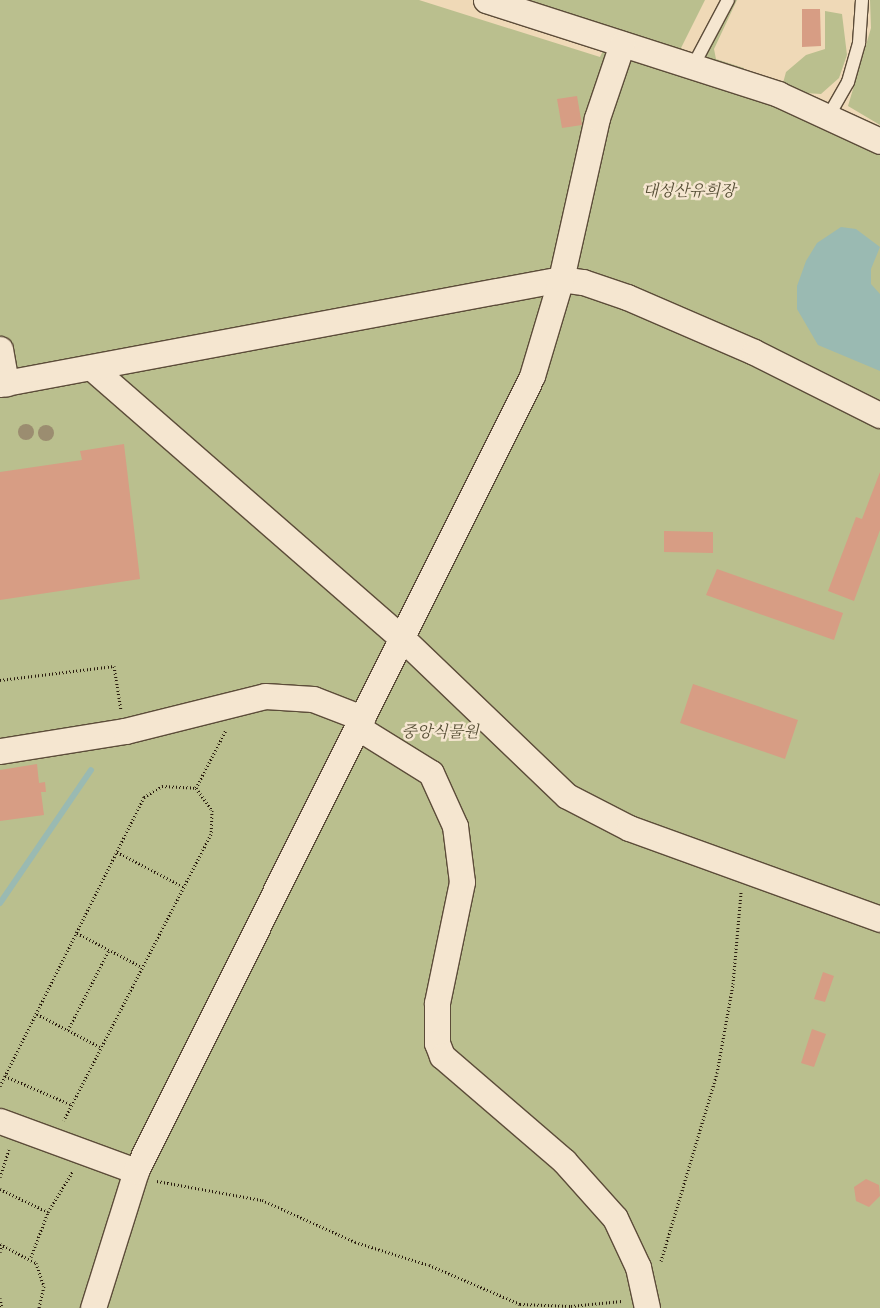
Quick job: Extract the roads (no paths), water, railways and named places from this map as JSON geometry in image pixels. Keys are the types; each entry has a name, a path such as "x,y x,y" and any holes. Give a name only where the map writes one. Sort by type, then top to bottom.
{"street":[{"path":"486,0 692,68 778,94 880,141"},
{"path":"93,1308 136,1170 532,376 561,279 597,118 622,44"},
{"path":"0,349 3,383 92,368 145,354 561,279 583,282 627,297 754,352 880,415"},
{"path":"92,368 402,638 567,796 629,828 880,919"},
{"path":"0,751 125,731 243,699 313,699 359,722 431,773 457,833 462,882 437,1003 437,1043 442,1056 592,1190 615,1218 629,1245 646,1303"},
{"path":"8,1124 136,1170"}],"lane":[{"path":"692,68 728,0"},
{"path":"828,117 848,82 859,43 862,0"}],"water":[{"path":"841,227 856,229 880,247 871,269 871,284 880,294 880,371 818,345 797,309 797,286 806,261 817,243"}],"waterway":[{"path":"0,903 91,770"}],"park label":[{"name":"대성산유희장","path":"689,191"},
{"name":"중앙식물원","path":"440,732"}]}
